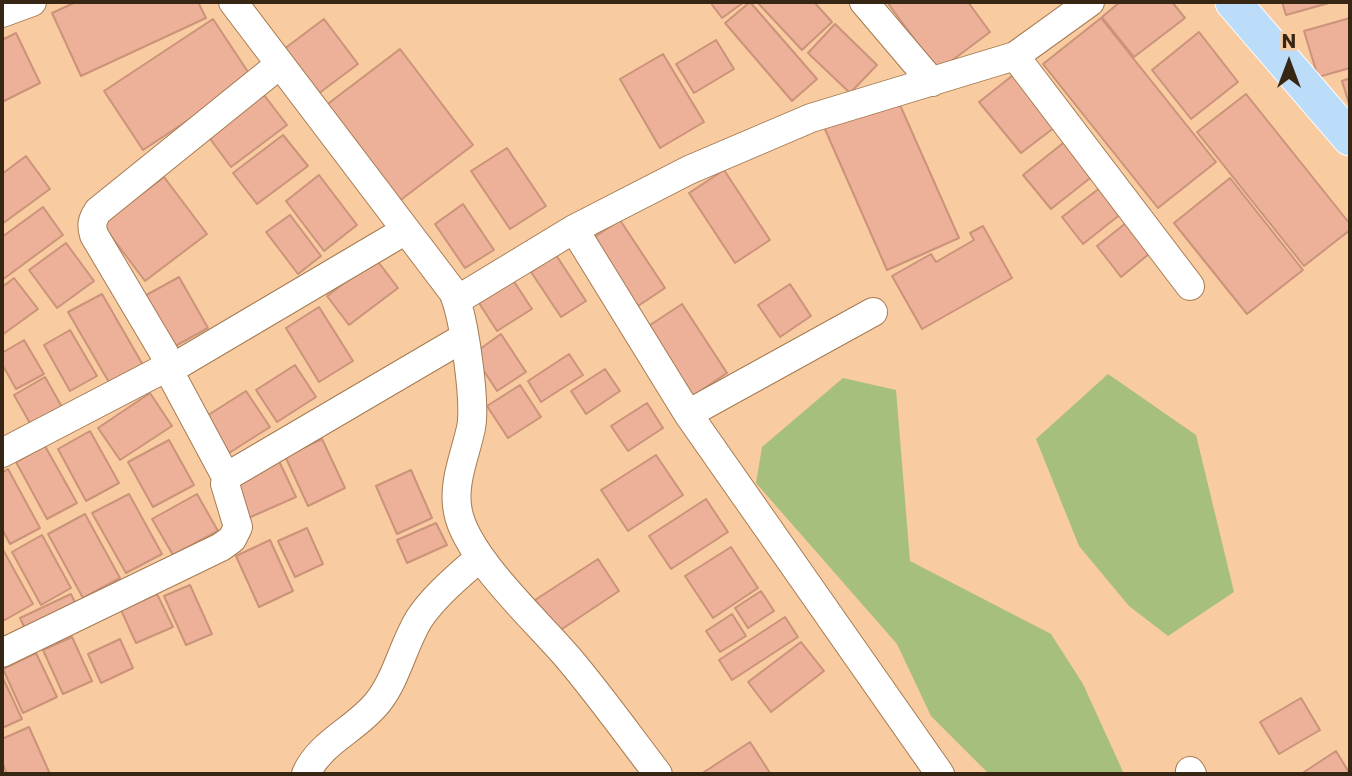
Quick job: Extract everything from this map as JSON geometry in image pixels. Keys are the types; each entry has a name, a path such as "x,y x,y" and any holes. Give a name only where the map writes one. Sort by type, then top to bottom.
{"main road":[{"path":"1233,2 1350,138"}],"street":[{"path":"2,13 32,2"},
{"path":"233,2 457,300 473,407 456,497 460,520 480,557 571,660 658,774"},
{"path":"864,2 932,82"},
{"path":"457,300 574,229 689,170 811,118 1015,56 1090,2"},
{"path":"1015,56 1190,286"},
{"path":"2,653 221,547 232,539 238,527 225,484 226,477 168,369 164,353 94,235 92,226 98,211 279,65"},
{"path":"574,229 688,414 940,774"},
{"path":"2,453 168,369 406,230"},
{"path":"688,414 873,312"},
{"path":"226,477 463,338"},
{"path":"306,774 310,764 322,751 377,703 386,690 418,621 441,593 480,557"}],"shaded area":[{"path":"1108,374 1196,435 1234,592 1168,636 1129,606 1079,546 1036,439"},
{"path":"843,378 896,390 910,561 1051,634 1083,684 1124,774 989,774 931,716 897,644 756,483 762,447"}],"building":[{"path":"76,2 198,2 206,18 81,76 52,13"},
{"path":"710,2 744,2 722,18"},
{"path":"750,2 817,79 792,101 725,23"},
{"path":"757,2 814,2 832,22 802,50"},
{"path":"887,2 968,2 990,32 938,71"},
{"path":"1120,2 1172,2 1185,18 1134,57 1102,17"},
{"path":"1282,2 1328,2 1329,3 1286,15"},
{"path":"1101,18 1216,162 1158,208 1043,64"},
{"path":"1350,18 1350,68 1318,77 1304,31"},
{"path":"213,19 252,78 143,150 104,91"},
{"path":"324,19 358,64 318,94 284,49"},
{"path":"835,24 877,65 850,93 808,53"},
{"path":"1199,32 1238,82 1191,119 1152,70"},
{"path":"16,33 40,83 2,102 2,40"},
{"path":"716,40 734,69 694,93 676,64"},
{"path":"400,49 473,145 398,202 325,106"},
{"path":"663,54 704,122 660,148 620,79"},
{"path":"1017,72 1059,124 1021,153 979,102"},
{"path":"1350,78 1350,107 1342,81"},
{"path":"1246,94 1350,224 1350,230 1304,266 1197,132"},
{"path":"264,95 287,125 231,167 208,136"},
{"path":"896,96 959,238 887,270 824,127"},
{"path":"283,135 308,166 257,204 233,173"},
{"path":"1067,140 1094,175 1051,209 1023,175"},
{"path":"507,148 546,206 510,229 471,171"},
{"path":"26,156 50,189 2,224 2,174"},
{"path":"724,170 770,240 735,263 689,193"},
{"path":"319,175 357,225 324,251 286,201"},
{"path":"164,177 207,234 145,281 102,224"},
{"path":"1230,178 1303,270 1247,314 1174,223"},
{"path":"1101,187 1122,213 1083,244 1062,217"},
{"path":"463,204 494,250 465,268 435,224"},
{"path":"43,207 63,235 2,280 2,237"},
{"path":"290,215 321,256 298,274 266,232"},
{"path":"1131,219 1155,249 1121,277 1097,246"},
{"path":"620,220 665,288 632,310 587,242"},
{"path":"983,226 1012,278 922,329 892,276 931,254 936,262 974,240 970,233"},
{"path":"66,243 94,281 57,308 29,270"},
{"path":"556,255 586,301 561,317 531,272"},
{"path":"376,259 398,288 349,325 327,296"},
{"path":"179,277 208,328 170,349 141,298"},
{"path":"14,278 38,309 2,335 2,287"},
{"path":"513,280 532,309 497,331 479,303"},
{"path":"790,284 811,316 780,337 758,305"},
{"path":"102,294 143,365 110,384 68,312"},
{"path":"682,304 727,373 687,400 641,331"},
{"path":"319,307 353,361 319,382 286,328"},
{"path":"70,330 97,376 70,391 44,345"},
{"path":"501,334 526,372 497,391 473,354"},
{"path":"24,340 44,374 16,389 2,364 2,353"},
{"path":"569,354 583,375 541,402 528,381"},
{"path":"295,365 316,397 277,422 256,390"},
{"path":"605,369 620,391 586,414 571,391"},
{"path":"45,377 62,407 31,425 14,395"},
{"path":"520,385 541,417 508,438 487,406"},
{"path":"246,391 270,427 229,453 205,417"},
{"path":"150,393 172,426 120,460 98,428"},
{"path":"647,403 663,428 628,451 611,426"},
{"path":"90,431 119,483 86,501 58,449"},
{"path":"322,439 345,488 308,506 285,456"},
{"path":"169,440 194,485 153,507 128,462"},
{"path":"45,446 77,503 47,519 16,462"},
{"path":"656,455 683,495 628,531 601,490"},
{"path":"279,461 296,497 246,519 230,483"},
{"path":"8,469 40,528 10,544 2,529 2,473"},
{"path":"411,470 432,518 397,534 376,486"},
{"path":"129,494 162,554 126,573 92,513"},
{"path":"197,494 218,531 173,555 152,519"},
{"path":"706,499 728,532 671,569 649,536"},
{"path":"85,514 120,578 83,598 48,534"},
{"path":"436,523 447,545 407,563 397,540"},
{"path":"307,528 323,564 295,577 278,541"},
{"path":"42,535 71,588 41,605 12,552"},
{"path":"270,540 293,591 259,607 236,556"},
{"path":"731,547 758,588 713,618 685,576"},
{"path":"2,548 33,604 3,621 2,619"},
{"path":"598,559 619,591 556,633 535,600"},
{"path":"190,585 212,634 186,645 164,596"},
{"path":"761,591 774,611 748,628 735,608"},
{"path":"71,594 79,611 28,635 20,618"},
{"path":"157,594 173,627 136,643 121,610"},
{"path":"732,614 746,636 720,652 706,631"},
{"path":"785,617 798,637 732,680 719,660"},
{"path":"72,637 92,681 63,694 43,650"},
{"path":"120,639 133,668 101,683 88,654"},
{"path":"801,642 824,671 771,712 748,682"},
{"path":"36,653 57,697 23,713 3,669"},
{"path":"2,676 22,719 2,728"},
{"path":"1301,698 1320,730 1279,754 1260,722"},
{"path":"29,727 50,774 7,774 2,762 2,739"},
{"path":"750,742 770,773 701,774"},
{"path":"1336,751 1350,774 1301,774"}]}
